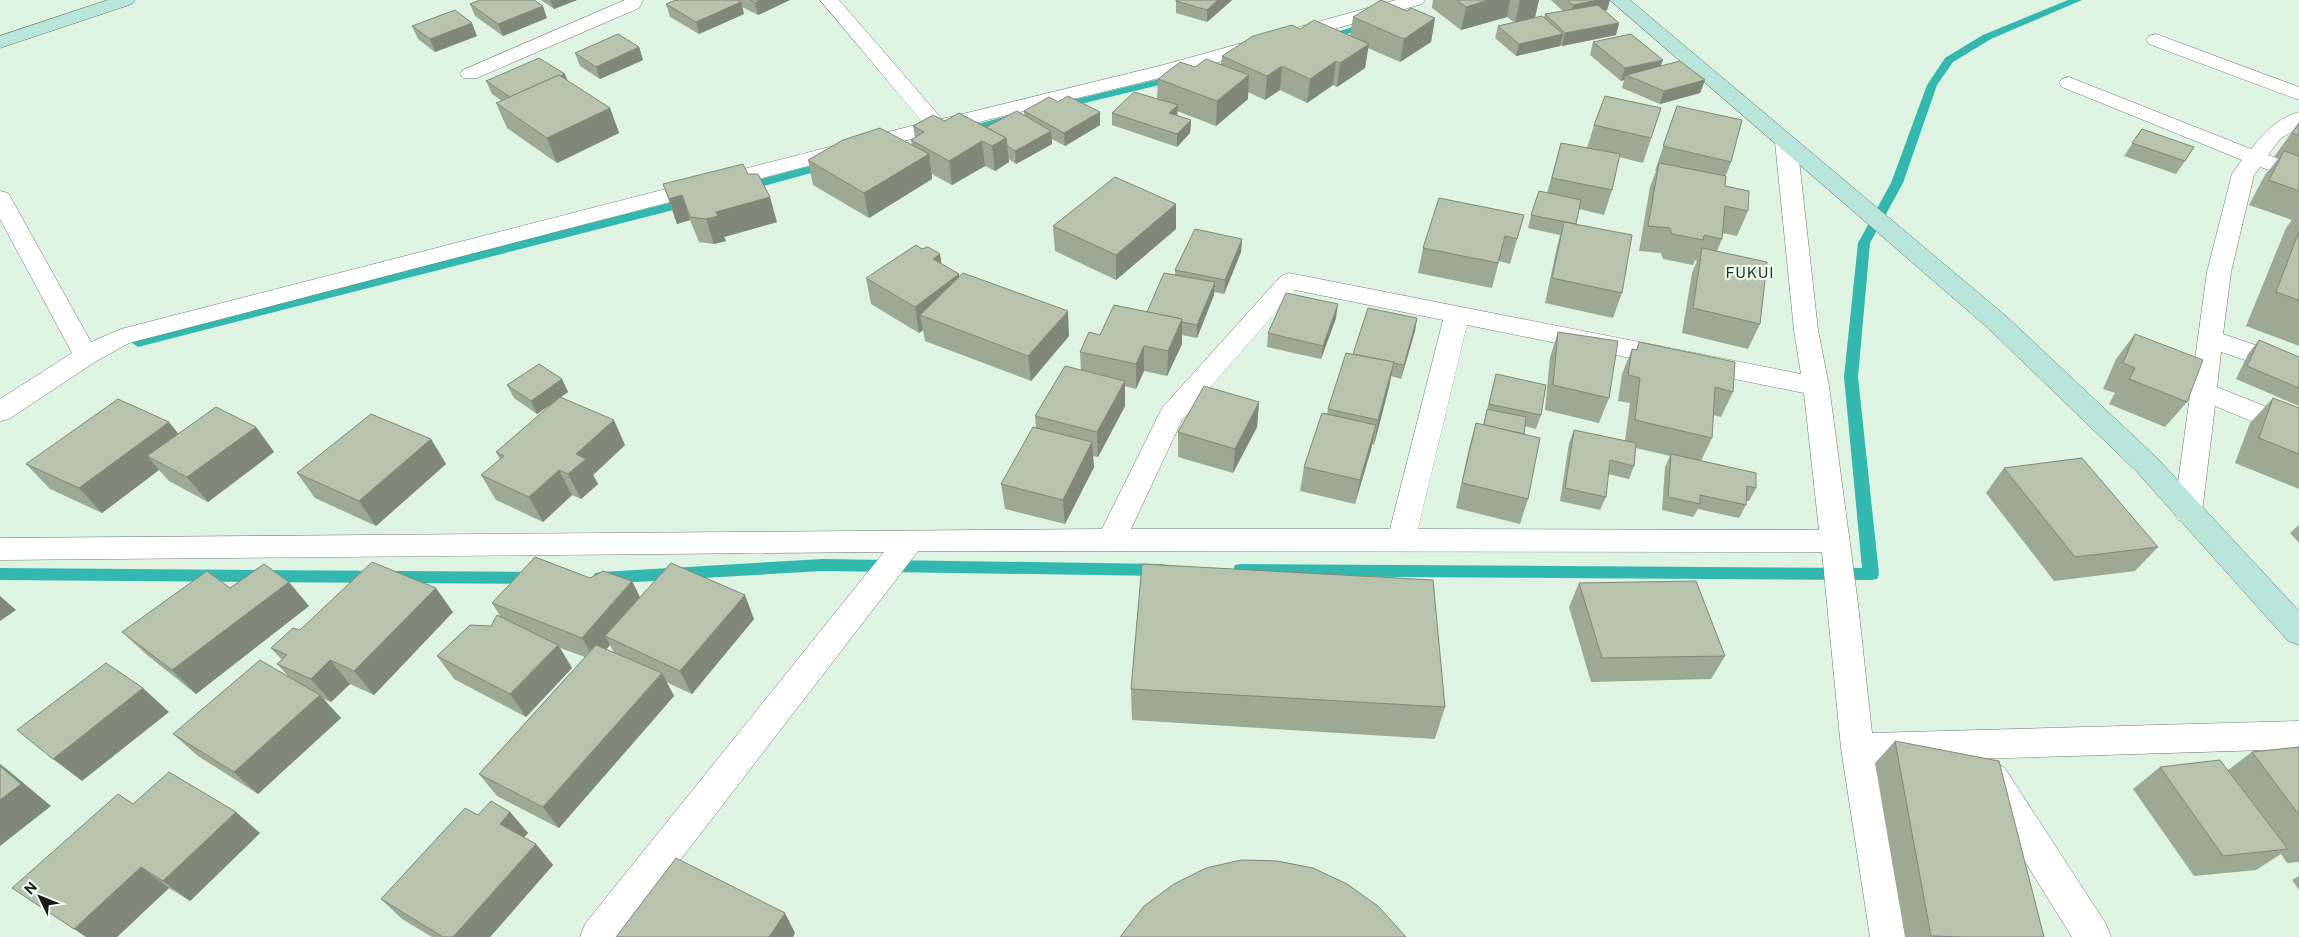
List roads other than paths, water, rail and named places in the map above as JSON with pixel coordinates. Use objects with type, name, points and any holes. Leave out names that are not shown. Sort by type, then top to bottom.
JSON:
[{"type":"street","points":[[0,42],[126,0]]},
{"type":"street","points":[[470,74],[632,4],[634,0]]},
{"type":"street","points":[[828,0],[936,126]]},
{"type":"street","points":[[0,412],[86,356],[121,337],[936,126],[1173,69],[1416,0]]},
{"type":"street","points":[[1619,0],[1998,324],[2146,466],[2299,632]]},
{"type":"street","points":[[2156,40],[2299,94]]},
{"type":"street","points":[[2069,83],[2256,158],[2299,173]]},
{"type":"street","points":[[2188,512],[2212,339],[2219,272],[2243,174],[2273,135],[2299,118]]},
{"type":"street","points":[[1786,142],[1806,330],[1816,386],[1843,604],[1857,748],[1888,937]]},
{"type":"street","points":[[0,198],[86,356]]},
{"type":"street","points":[[1111,541],[1171,415],[1289,281],[1816,386]]},
{"type":"street","points":[[1401,541],[1457,315]]},
{"type":"street","points":[[2212,339],[2299,369]]},
{"type":"street","points":[[2204,392],[2299,430]]},
{"type":"street","points":[[0,549],[1111,541],[1835,543]]},
{"type":"street","points":[[598,937],[909,542]]},
{"type":"street","points":[[1857,748],[1969,742],[2299,735]]},
{"type":"street","points":[[1969,742],[2093,937]]},
{"type":"waterway","points":[[1241,570],[1871,574],[1851,377],[1864,243],[1897,183],[1932,85],[1949,60],[1987,37],[2077,0]]},
{"type":"waterway","points":[[1323,38],[1371,24]]},
{"type":"waterway","points":[[1060,106],[1176,78]]},
{"type":"waterway","points":[[963,131],[1015,117]]},
{"type":"waterway","points":[[742,188],[829,165]]},
{"type":"waterway","points":[[138,342],[689,202]]},
{"type":"waterway","points":[[601,578],[822,565],[1161,570]]},
{"type":"waterway","points":[[0,574],[533,578]]},
{"type":"district","name":"FUKUI","points":[[1750,272]]}]
